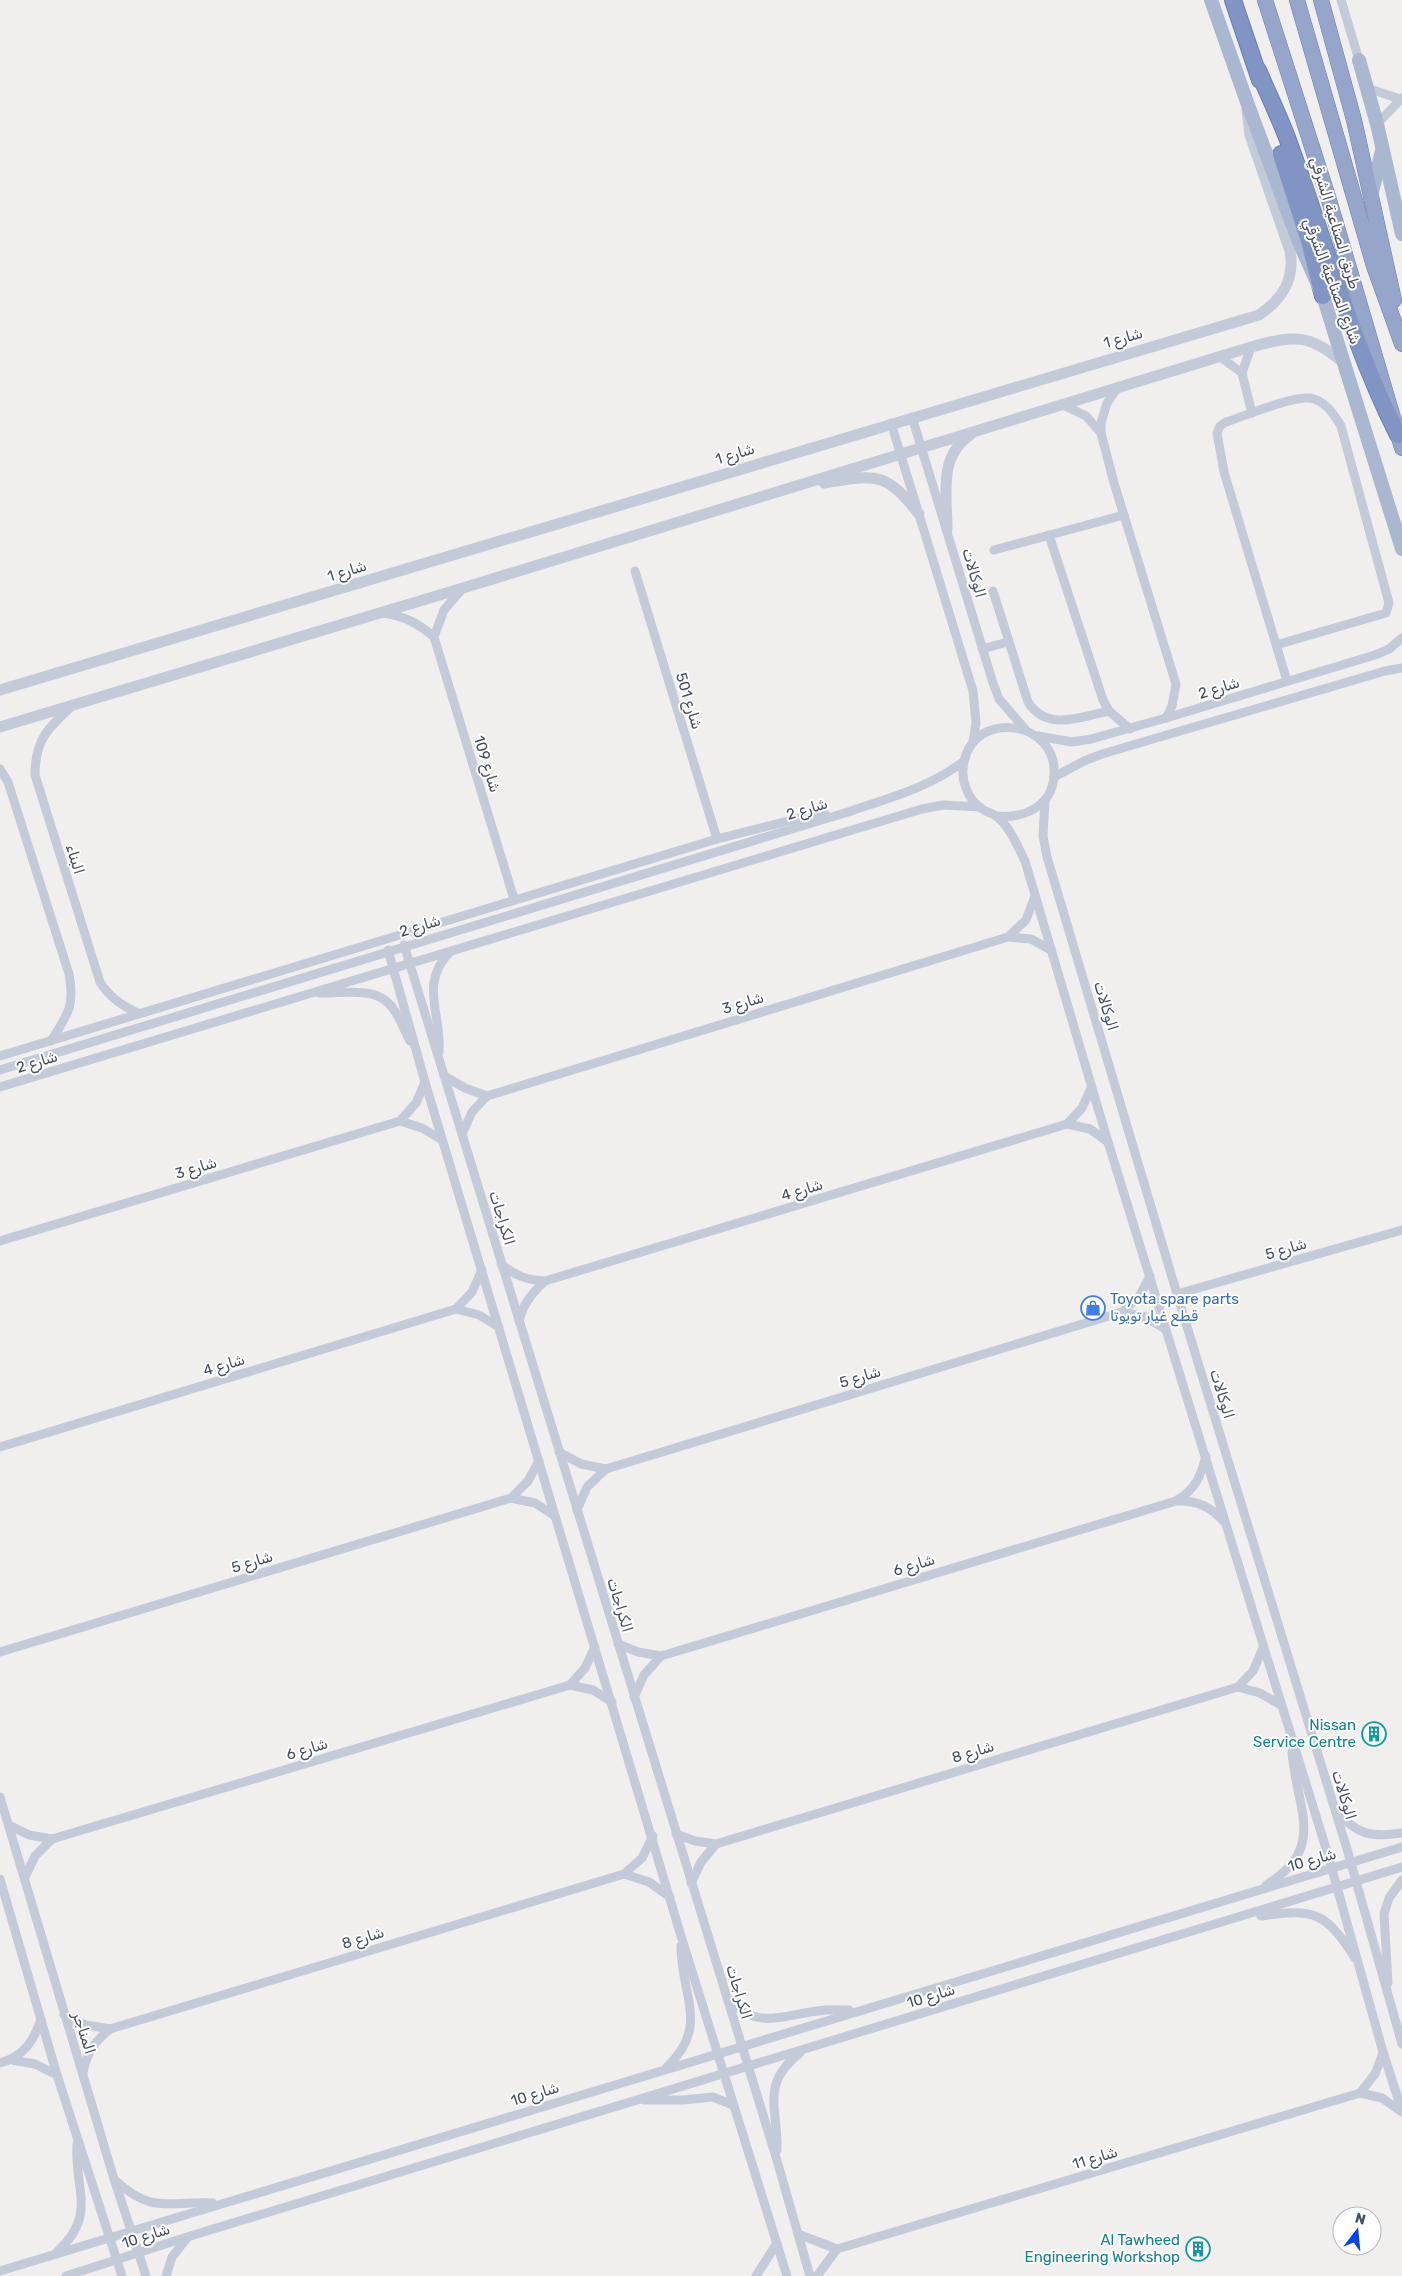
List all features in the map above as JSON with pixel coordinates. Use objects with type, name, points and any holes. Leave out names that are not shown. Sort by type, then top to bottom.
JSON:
[{"type":"highway","points":[[1233,0],[1258,70],[1288,142],[1360,351],[1376,392],[1400,442]]},
{"type":"highway","name":"طريق الصناعية الشرقي","points":[[1265,0],[1335,219],[1400,442]]},
{"type":"highway","name":"طريق الصناعية الشرقي","points":[[1297,0],[1374,266],[1402,344]]},
{"type":"highway","points":[[1321,0],[1354,120],[1402,335]]},
{"type":"highway","points":[[1258,70],[1278,144],[1309,240],[1323,296]]},
{"type":"main road","name":"شارع الصناعية الشرقي","points":[[1212,0],[1248,105],[1299,242],[1323,296],[1402,549]]},
{"type":"main road","points":[[1359,60],[1383,147],[1402,234]]},
{"type":"main road","points":[[1371,196],[1383,147]]},
{"type":"street","points":[[1342,0],[1359,60]]},
{"type":"street","points":[[1367,88],[1401,98],[1377,124]]},
{"type":"street","name":"شارع 1","points":[[0,690],[912,416],[1260,315],[1277,301],[1288,283],[1292,262],[1290,251],[1250,135],[1247,120],[1248,105]]},
{"type":"street","points":[[0,727],[463,588],[1251,347],[1282,339],[1306,339],[1320,345],[1346,365]]},
{"type":"street","points":[[1251,347],[1242,373],[1252,414]]},
{"type":"street","points":[[1219,356],[1242,373]]},
{"type":"street","points":[[1119,386],[1105,407],[1101,423],[1101,433],[1176,684],[1172,706],[1166,718]]},
{"type":"street","points":[[1276,645],[1386,613],[1389,604],[1341,426],[1333,413],[1315,399],[1301,397],[1223,423],[1218,429],[1224,472],[1276,645],[1287,681]]},
{"type":"street","points":[[1061,404],[1081,412],[1101,433]]},
{"type":"street","name":"الوكالات","points":[[912,416],[982,649],[999,698],[1025,729]]},
{"type":"street","points":[[891,423],[973,691],[976,723],[973,742],[964,761],[963,774],[965,786],[971,798],[980,807],[996,816],[1010,818],[1023,815],[1035,809],[1045,800],[1051,790],[1054,777],[1051,755],[1038,736],[1025,729],[1011,726],[997,727],[984,733],[973,742]]},
{"type":"street","points":[[947,530],[947,479],[950,456],[961,441],[978,429]]},
{"type":"street","points":[[785,489],[862,478],[880,478],[896,488],[919,514]]},
{"type":"street","points":[[994,550],[1124,514]]},
{"type":"street","points":[[1049,535],[1103,700],[1109,711],[1130,729]]},
{"type":"street","name":"شارع 501","points":[[635,571],[717,839]]},
{"type":"street","points":[[379,613],[410,619],[434,637],[444,610],[463,588]]},
{"type":"street","points":[[993,590],[1028,702],[1033,710],[1042,716],[1060,722],[1109,711]]},
{"type":"street","name":"شارع 109","points":[[434,637],[514,899]]},
{"type":"street","name":"شارع 2","points":[[1038,736],[1072,742],[1130,729],[1375,655],[1389,649],[1402,638]]},
{"type":"street","points":[[982,649],[1008,642]]},
{"type":"street","name":"شارع 2","points":[[1054,777],[1102,754],[1384,671],[1402,668]]},
{"type":"street","name":"البناء","points":[[74,705],[44,734],[35,758],[35,775],[100,982],[106,993],[123,1006],[138,1013]]},
{"type":"street","name":"شارع 2","points":[[0,1070],[404,945],[848,812],[936,781],[964,761]]},
{"type":"street","points":[[0,769],[8,782],[69,974],[73,993],[66,1019],[51,1041]]},
{"type":"street","name":"الوكالات","points":[[1045,800],[1043,836],[1047,857],[1177,1294],[1350,1863],[1401,2039]]},
{"type":"street","name":"شارع 2","points":[[0,1087],[922,809],[943,805],[980,807]]},
{"type":"street","name":"شارع 2","points":[[0,1056],[717,839],[808,816],[848,812]]},
{"type":"street","points":[[996,816],[1014,839],[1025,860],[1108,1142],[1206,1456],[1290,1737],[1332,1868],[1383,2052],[1402,2111]]},
{"type":"street","name":"شارع 3","points":[[1008,937],[1026,920],[1035,896]]},
{"type":"street","name":"شارع 3","points":[[487,1096],[1008,937],[1031,939],[1051,950]]},
{"type":"street","name":"الكراجات","points":[[404,945],[725,1996],[776,2157],[810,2276]]},
{"type":"street","points":[[388,950],[442,1140],[681,1936],[787,2276]]},
{"type":"street","name":"الكراجات","points":[[439,1060],[440,1042],[433,988],[440,963],[452,950]]},
{"type":"street","name":"شارع 2","points":[[311,993],[341,994],[366,992],[385,999],[397,1014],[416,1051]]},
{"type":"street","points":[[444,1076],[465,1088],[487,1096],[472,1112],[462,1134]]},
{"type":"street","points":[[425,1082],[416,1103],[400,1121],[422,1128],[442,1140]]},
{"type":"street","points":[[1067,1124],[1082,1108],[1092,1088]]},
{"type":"street","name":"شارع 3","points":[[0,1241],[400,1121]]},
{"type":"street","points":[[1067,1124],[1090,1129],[1108,1142]]},
{"type":"street","name":"شارع 4","points":[[501,1264],[521,1277],[545,1282],[1067,1124]]},
{"type":"street","name":"شارع 5","points":[[1177,1294],[1402,1230]]},
{"type":"street","points":[[482,1270],[472,1292],[456,1309],[479,1315],[499,1326]]},
{"type":"street","name":"شارع 5","points":[[577,1510],[587,1487],[606,1469],[1122,1312],[1139,1296],[1150,1276]]},
{"type":"street","name":"شارع 4","points":[[519,1322],[521,1311],[528,1300],[545,1282]]},
{"type":"street","name":"شارع 4","points":[[0,1446],[456,1309]]},
{"type":"street","name":"شارع 5","points":[[1122,1312],[1146,1317],[1166,1329]]},
{"type":"street","name":"شارع 5","points":[[559,1452],[581,1464],[606,1469]]},
{"type":"street","name":"شارع 6","points":[[1176,1501],[1192,1489],[1199,1479],[1206,1456]]},
{"type":"street","name":"شارع 5","points":[[0,1652],[511,1498],[528,1482],[539,1461]]},
{"type":"street","name":"شارع 5","points":[[511,1498],[535,1503],[556,1516]]},
{"type":"street","name":"شارع 6","points":[[618,1644],[638,1652],[661,1656],[1176,1501],[1187,1501],[1204,1505],[1218,1515],[1225,1523]]},
{"type":"street","points":[[570,1685],[585,1668],[595,1647]]},
{"type":"street","points":[[1263,1648],[1253,1671],[1238,1687],[1260,1693],[1281,1705]]},
{"type":"street","points":[[634,1697],[644,1675],[661,1656]]},
{"type":"street","name":"شارع 6","points":[[9,1825],[29,1835],[52,1839],[570,1685],[593,1690],[612,1702]]},
{"type":"street","name":"شارع 8","points":[[676,1834],[696,1841],[716,1844],[1238,1687]]},
{"type":"street","points":[[1254,1891],[1284,1873],[1302,1847],[1304,1823],[1293,1771],[1290,1737]]},
{"type":"street","name":"المناجر","points":[[0,1797],[64,2015],[146,2276]]},
{"type":"street","points":[[1334,1810],[1349,1824],[1363,1833],[1379,1836],[1402,1833]]},
{"type":"street","name":"شارع 8","points":[[83,2074],[85,2060],[91,2048],[110,2029],[624,1874],[642,1858],[652,1836]]},
{"type":"street","name":"شارع 6","points":[[25,1877],[35,1856],[52,1839]]},
{"type":"street","points":[[691,1884],[700,1862],[716,1844]]},
{"type":"street","name":"شارع 10","points":[[0,2270],[1402,1847]]},
{"type":"street","name":"شارع 10","points":[[66,2276],[187,2237],[806,2048],[1234,1920],[1402,1867]]},
{"type":"street","points":[[624,1874],[649,1882],[670,1898]]},
{"type":"street","points":[[0,1879],[1,1888],[42,2019],[57,2075],[122,2276]]},
{"type":"street","name":"الوكالات","points":[[1388,1993],[1388,1951],[1384,1914],[1388,1898],[1402,1880]]},
{"type":"street","name":"شارع 10","points":[[1234,1920],[1292,1911],[1312,1915],[1331,1926],[1341,1936],[1361,1968]]},
{"type":"street","points":[[665,2069],[686,2045],[691,2026],[681,1963],[681,1936]]},
{"type":"street","name":"شارع 10","points":[[725,1996],[736,2008],[770,2020],[817,2011],[857,2011]]},
{"type":"street","name":"شارع 8","points":[[64,2015],[86,2025],[110,2029]]},
{"type":"street","points":[[0,2064],[12,2060],[30,2044],[37,2034],[42,2019]]},
{"type":"street","name":"الكراجات","points":[[776,2157],[774,2088],[783,2068],[806,2048]]},
{"type":"street","points":[[1383,2052],[1375,2074],[1360,2093],[1382,2098],[1402,2111]]},
{"type":"street","points":[[12,2060],[35,2064],[57,2075]]},
{"type":"street","name":"شارع 11","points":[[837,2248],[1360,2093]]},
{"type":"street","name":"شارع 10","points":[[636,2100],[683,2100],[713,2097],[733,2105]]},
{"type":"street","points":[[55,2254],[70,2240],[81,2218],[82,2206],[76,2164],[77,2139]]},
{"type":"street","name":"شارع 10","points":[[114,2179],[130,2193],[150,2203],[161,2205],[197,2202],[220,2204]]},
{"type":"street","points":[[798,2234],[837,2248],[817,2276]]},
{"type":"street","points":[[166,2276],[172,2258],[187,2237]]},
{"type":"street","points":[[756,2276],[777,2243]]},
{"type":"place","name":"Toyota spare parts قطع غيار تويوتا","points":[[1093,1308]]},
{"type":"place","name":"Nissan Service Centre","points":[[1374,1734]]},
{"type":"place","name":"Al Tawheed Engineering Workshop","points":[[1198,2249]]}]
